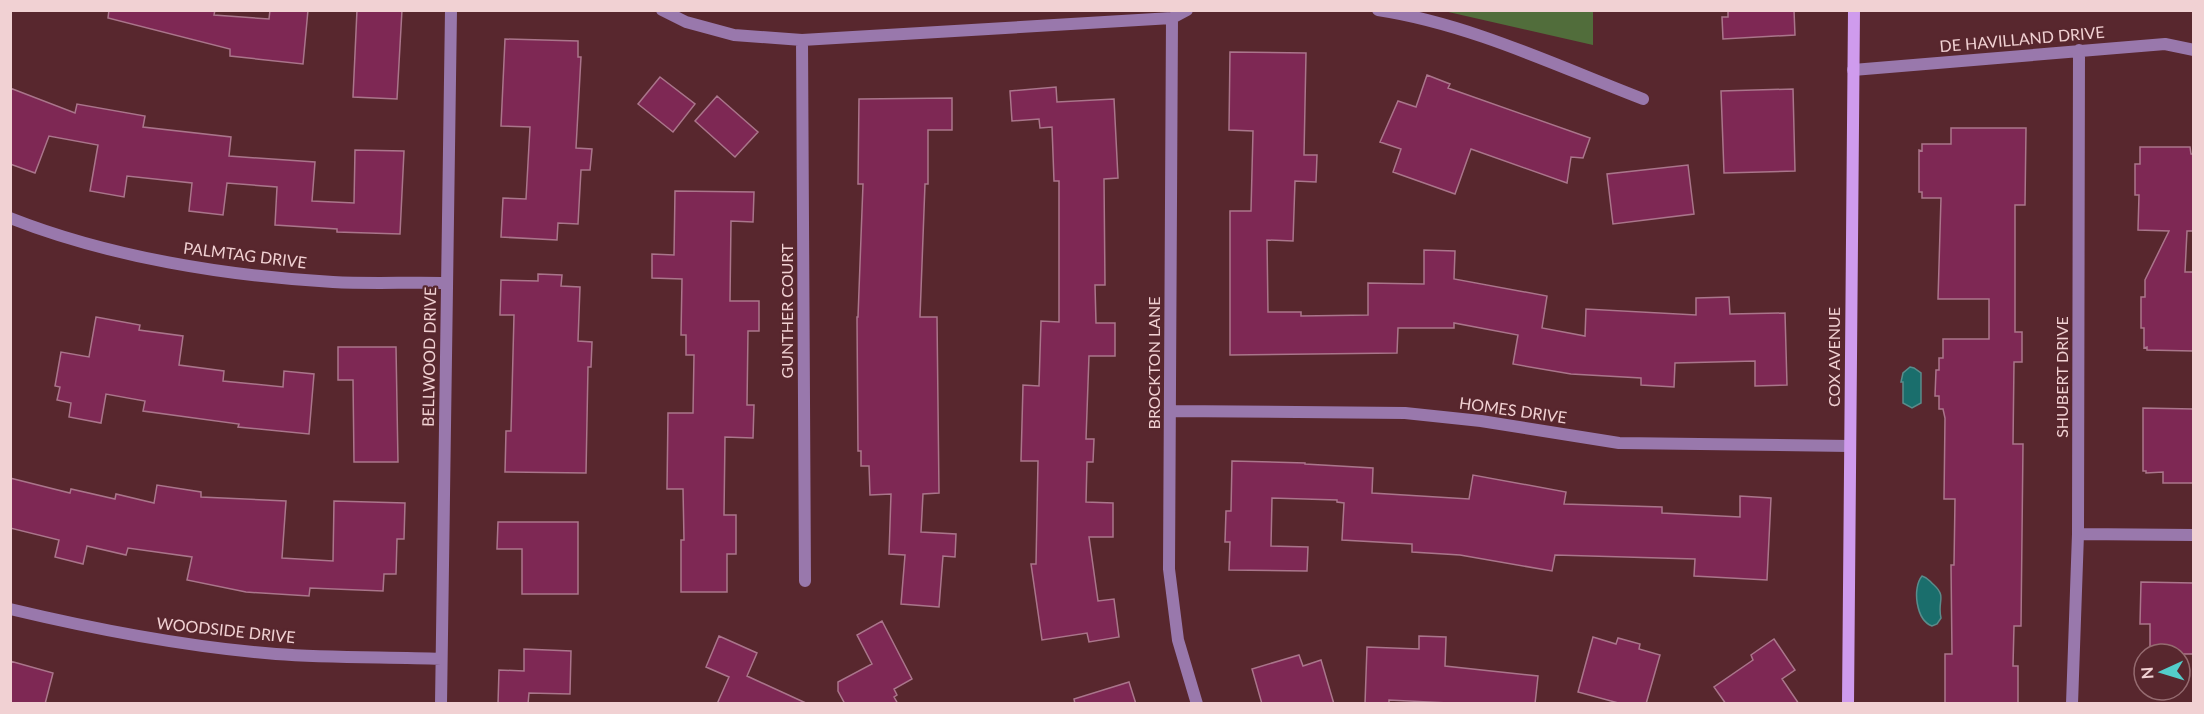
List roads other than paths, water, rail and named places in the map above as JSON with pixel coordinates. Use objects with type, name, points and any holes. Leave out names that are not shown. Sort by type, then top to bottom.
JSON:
[{"type":"main road","name":"COX AVENUE","points":[[1848,704],[1854,10]]},
{"type":"street","name":"BELLWOOD DRIVE","points":[[441,704],[451,10]]},
{"type":"street","points":[[662,10],[686,22],[734,35],[802,40],[1172,18],[1187,10]]},
{"type":"street","points":[[1378,10],[1414,16],[1482,37],[1643,99]]},
{"type":"street","name":"BROCKTON LANE","points":[[1172,18],[1169,569],[1178,640],[1197,704]]},
{"type":"street","name":"GUNTHER COURT","points":[[802,40],[805,581]]},
{"type":"street","name":"DE HAVILLAND DRIVE","points":[[1853,70],[2165,44],[2193,50]]},
{"type":"street","name":"SHUBERT DRIVE","points":[[2072,704],[2078,534],[2079,50]]},
{"type":"street","name":"PALMTAG DRIVE","points":[[10,218],[51,234],[194,268],[333,282],[447,283]]},
{"type":"street","name":"HOMES DRIVE","points":[[1170,411],[1405,413],[1481,421],[1619,443],[1850,446]]},
{"type":"street","points":[[2078,534],[2193,535]]},
{"type":"street","name":"WOODSIDE DRIVE","points":[[10,609],[92,628],[195,645],[277,654],[441,659]]},
{"type":"water","points":[[1910,367],[1921,373],[1921,403],[1912,408],[1903,403],[1903,382],[1901,382],[1903,373]]},
{"type":"water","points":[[1922,576],[1938,589],[1941,596],[1941,618],[1937,624],[1932,626],[1922,617],[1917,603],[1917,588]]}]
